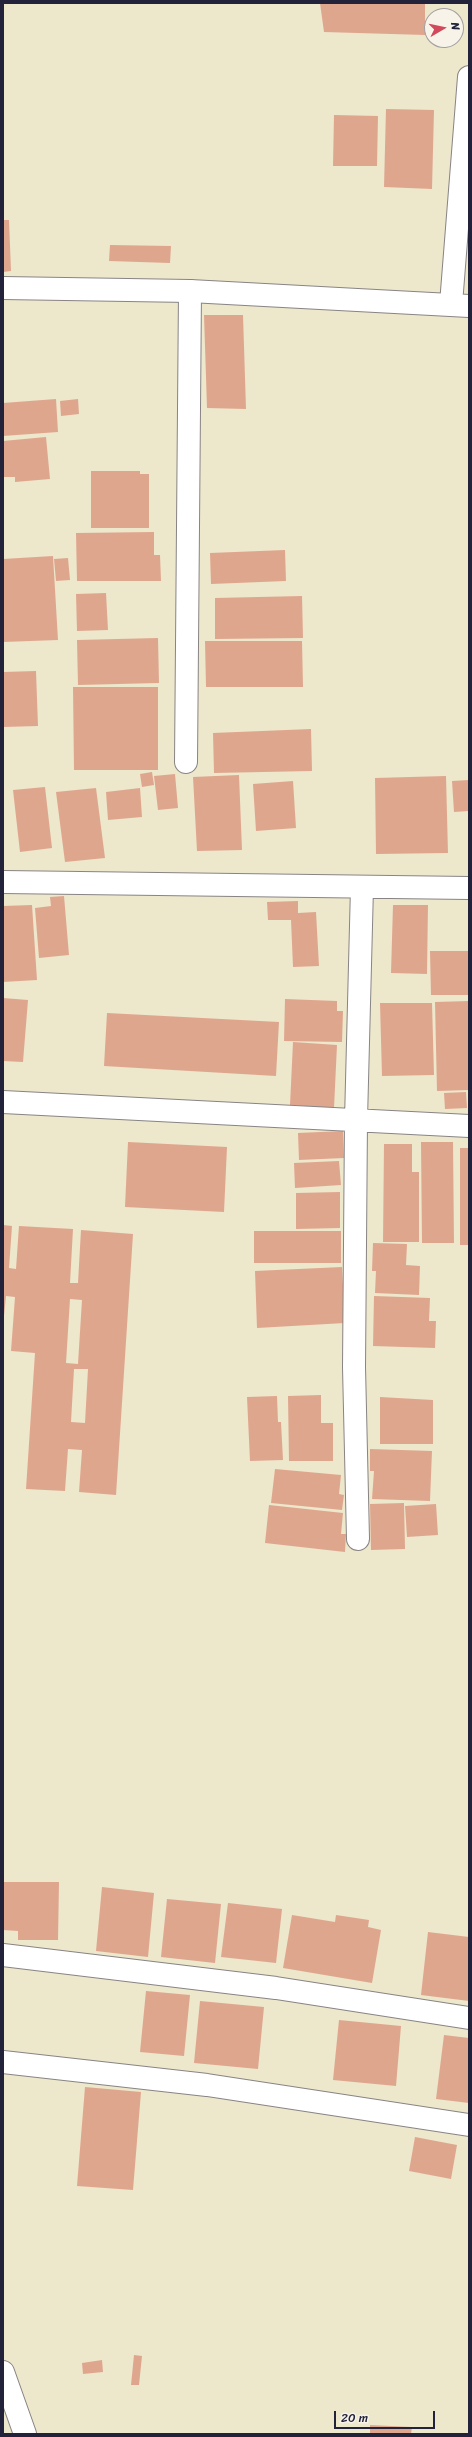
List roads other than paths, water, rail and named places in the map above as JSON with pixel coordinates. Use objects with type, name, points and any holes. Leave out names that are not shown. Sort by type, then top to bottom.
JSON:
[{"type":"street","points":[[3,288],[190,291],[460,305],[469,77]]},
{"type":"street","points":[[186,762],[190,291]]},
{"type":"street","points":[[3,882],[469,888]]},
{"type":"street","points":[[358,1539],[354,1367],[356,1120],[362,887]]},
{"type":"street","points":[[3,1102],[469,1126]]},
{"type":"street","points":[[3,1955],[276,1988],[469,2018]]},
{"type":"street","points":[[3,2062],[206,2086],[469,2125]]},
{"type":"street","points":[[3,2372],[25,2434]]}]
